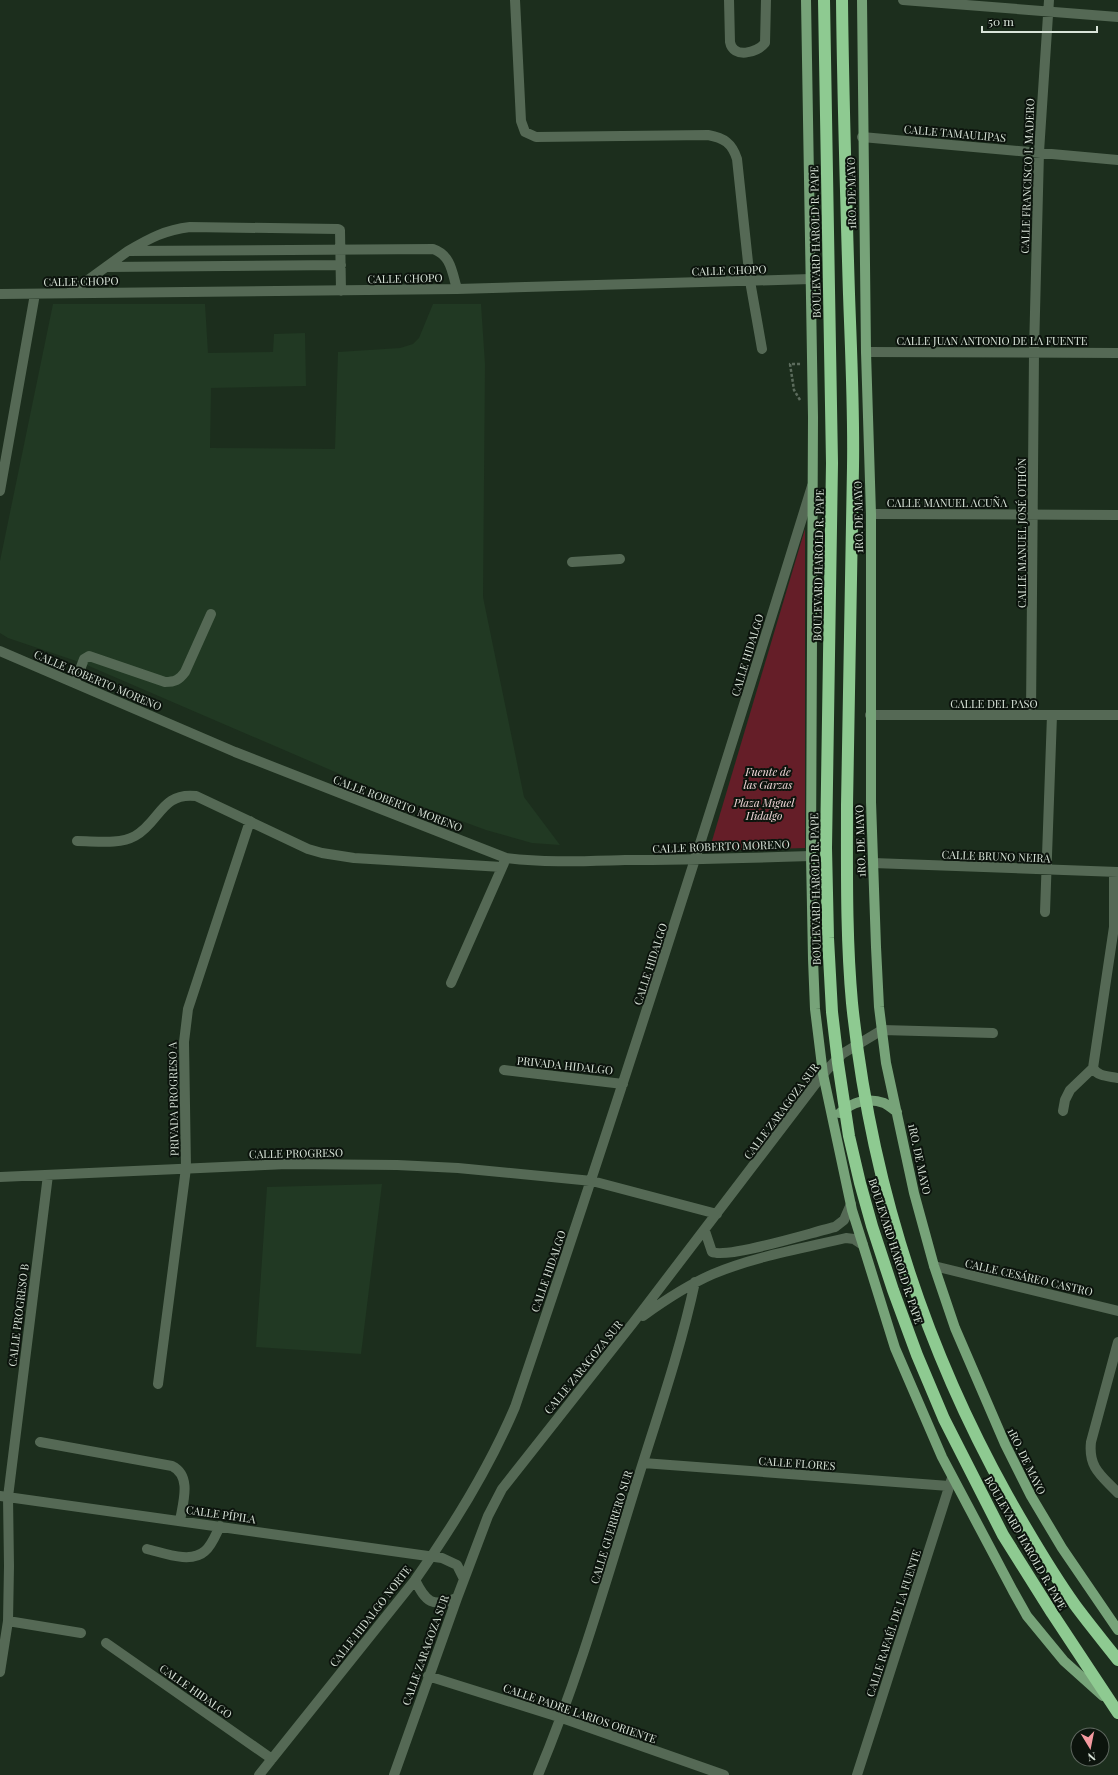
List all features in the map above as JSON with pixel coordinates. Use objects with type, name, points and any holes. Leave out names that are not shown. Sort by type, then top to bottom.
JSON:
[{"type":"highway","name":"BOULEVARD HAROLD R. PAPE","points":[[824,0],[832,391],[826,848],[829,976],[838,1063],[849,1136],[872,1226],[917,1354],[944,1419],[1003,1535],[1108,1700],[1118,1713]]},
{"type":"highway","name":"BOULEVARD HAROLD R. PAPE","points":[[842,0],[843,102],[853,439],[848,725],[848,941],[854,1017],[871,1136],[892,1218],[912,1282],[936,1349],[962,1410],[1025,1527],[1074,1603],[1118,1660]]},
{"type":"main road","name":"CALLE HIDALGO","points":[[806,0],[813,417],[812,486]]},
{"type":"main road","name":"1RO. DE MAYO","points":[[862,0],[862,137],[871,514],[870,715],[873,863],[876,947],[886,1063],[914,1193],[934,1266],[955,1328],[975,1378],[1031,1496],[1062,1548],[1118,1630]]},
{"type":"main road","points":[[812,486],[812,959],[815,1008],[823,1074],[851,1204],[895,1348],[951,1482],[1027,1616],[1064,1661],[1108,1700]]},
{"type":"main road","points":[[834,1124],[838,1114],[848,1106],[858,1101],[884,1103],[897,1112]]},
{"type":"street","points":[[515,0],[521,121],[525,132],[536,136],[708,135],[720,137],[729,142],[737,159],[750,281],[762,349]]},
{"type":"street","points":[[729,0],[731,47],[734,51],[740,53],[755,51],[761,48],[766,42],[766,0]]},
{"type":"street","points":[[903,0],[1118,18]]},
{"type":"street","name":"CALLE FRANCISCO I. MADERO","points":[[1034,352],[1038,152],[1049,0]]},
{"type":"street","name":"CALLE TAMAULIPAS","points":[[862,137],[1118,160]]},
{"type":"street","points":[[70,293],[128,251],[159,234],[173,229],[190,227],[338,228],[340,230],[341,290]]},
{"type":"street","points":[[128,251],[433,249],[440,251],[446,257],[450,264],[457,289]]},
{"type":"street","points":[[106,266],[341,265]]},
{"type":"street","name":"CALLE CHOPO","points":[[0,294],[457,289],[811,279]]},
{"type":"street","points":[[0,491],[35,294]]},
{"type":"street","name":"CALLE JUAN ANTONIO DE LA FUENTE","points":[[866,352],[1118,353]]},
{"type":"street","name":"CALLE MANUEL JOSÉ OTHÓN","points":[[1031,715],[1034,515],[1034,352]]},
{"type":"street","name":"CALLE HIDALGO","points":[[489,1464],[515,1407],[592,1181],[696,860],[812,486]]},
{"type":"street","name":"CALLE MANUEL ACUÑA","points":[[871,514],[1118,515]]},
{"type":"street","points":[[572,562],[620,559]]},
{"type":"street","points":[[75,683],[84,659],[89,656],[164,682],[179,680],[185,672],[210,614]]},
{"type":"street","name":"CALLE ROBERTO MORENO","points":[[0,651],[235,752],[506,858],[521,860],[578,861],[696,860],[811,856]]},
{"type":"street","name":"CALLE DEL PASO","points":[[870,715],[1118,715]]},
{"type":"street","points":[[1045,912],[1052,715]]},
{"type":"street","points":[[77,841],[114,841],[134,836],[142,831],[168,801],[187,795],[196,796],[308,849],[336,856],[502,868]]},
{"type":"street","name":"PRIVADA PROGRESO A","points":[[158,1384],[186,1168],[185,1025],[191,1002],[250,821]]},
{"type":"street","points":[[451,983],[506,858]]},
{"type":"street","name":"CALLE BRUNO NEIRA","points":[[873,863],[1116,872]]},
{"type":"street","points":[[1064,1111],[1065,1100],[1070,1090],[1093,1068],[1114,927],[1116,872]]},
{"type":"street","points":[[882,1030],[993,1033]]},
{"type":"street","name":"CALLE ZARAGOZA SUR","points":[[394,1775],[428,1676],[464,1579],[488,1516],[502,1489],[633,1323],[823,1074],[842,1054],[882,1030]]},
{"type":"street","points":[[1093,1068],[1099,1074],[1118,1078]]},
{"type":"street","name":"PRIVADA HIDALGO","points":[[504,1070],[623,1084]]},
{"type":"street","name":"CALLE PROGRESO","points":[[0,1177],[287,1164],[397,1165],[592,1181],[717,1214]]},
{"type":"street","name":"CALLE PROGRESO B","points":[[0,1672],[8,1621],[4,1566],[4,1496],[48,1175]]},
{"type":"street","points":[[704,1231],[712,1252],[723,1254],[834,1227],[844,1220],[851,1204]]},
{"type":"street","points":[[633,1323],[668,1298],[695,1282],[715,1273],[780,1253],[846,1238],[854,1239],[863,1245]]},
{"type":"street","name":"CALLE CESÁREO CASTRO","points":[[934,1266],[1118,1311]]},
{"type":"street","name":"CALLE GUERRERO SUR","points":[[538,1775],[562,1718],[591,1630],[687,1319],[695,1282]]},
{"type":"street","points":[[1118,1342],[1089,1452],[1091,1462],[1096,1470],[1118,1493]]},
{"type":"street","points":[[40,1442],[172,1466],[179,1469],[183,1475],[185,1483],[180,1521]]},
{"type":"street","name":"CALLE FLORES","points":[[643,1463],[951,1482]]},
{"type":"street","name":"CALLE HIDALGO NORTE","points":[[259,1775],[415,1580],[431,1558],[489,1464]]},
{"type":"street","name":"CALLE RAFAÉL DE LA FUENTE","points":[[857,1775],[951,1482]]},
{"type":"street","name":"CALLE PÍPILA","points":[[4,1496],[220,1526],[431,1558]]},
{"type":"street","points":[[147,1549],[181,1557],[199,1556],[210,1546],[220,1526]]},
{"type":"street","points":[[431,1558],[442,1558],[453,1562],[460,1569],[464,1579]]},
{"type":"street","points":[[415,1580],[423,1594],[432,1602],[446,1602],[457,1598]]},
{"type":"street","points":[[8,1621],[81,1633]]},
{"type":"street","name":"CALLE HIDALGO","points":[[106,1643],[272,1759]]},
{"type":"street","name":"CALLE PADRE LARIOS ORIENTE","points":[[428,1676],[562,1718],[724,1775]]},
{"type":"path","points":[[790,364],[794,390],[813,417]]},
{"type":"shaded area","points":[[53,304],[205,304],[208,353],[273,352],[274,334],[305,333],[306,386],[211,388],[210,448],[335,449],[338,352],[400,348],[413,344],[419,338],[433,304],[481,304],[485,364],[483,597],[524,797],[560,845],[532,843],[486,830],[377,790],[82,663],[8,638],[0,633],[0,561]]},
{"type":"shaded area","points":[[382,1184],[361,1354],[256,1347],[267,1187]]},
{"type":"green space","name":"Fuente de las Garzas","points":[[805,529],[805,848],[709,851]]},
{"type":"park label","name":"Plaza Miguel Hidalgo","points":[[764,808]]}]
